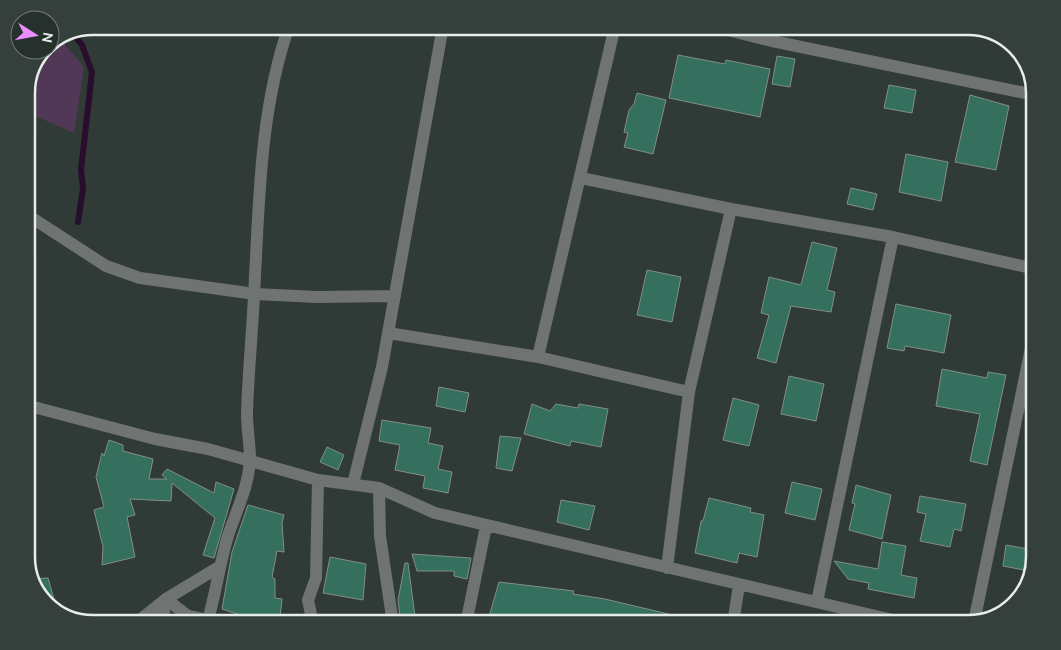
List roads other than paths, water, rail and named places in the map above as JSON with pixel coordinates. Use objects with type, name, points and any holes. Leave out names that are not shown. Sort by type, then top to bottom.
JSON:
[{"type":"street","points":[[210,615],[214,605],[219,567],[236,509],[246,484],[250,460],[248,375],[255,294],[261,180],[268,118],[287,35]]},
{"type":"street","points":[[353,484],[382,367],[441,35]]},
{"type":"street","points":[[538,357],[613,35]]},
{"type":"street","points":[[748,35],[1026,93]]},
{"type":"street","points":[[772,41],[773,35]]},
{"type":"street","points":[[581,178],[731,209],[892,237],[1026,266]]},
{"type":"street","points":[[667,568],[689,392],[731,209]]},
{"type":"street","points":[[35,220],[106,266],[140,278],[255,294],[317,297],[395,296]]},
{"type":"street","points":[[817,602],[892,237]]},
{"type":"street","points":[[388,332],[538,357],[689,392]]},
{"type":"street","points":[[975,615],[1026,372]]},
{"type":"street","points":[[35,407],[155,440],[208,449],[318,480],[379,488],[435,514],[872,615]]},
{"type":"street","points":[[311,615],[308,600],[316,578],[318,480]]},
{"type":"street","points":[[379,488],[380,536],[392,615]]},
{"type":"street","points":[[468,615],[486,526]]},
{"type":"street","points":[[146,615],[166,599],[219,567]]},
{"type":"street","points":[[734,615],[739,585]]},
{"type":"street","points":[[166,599],[187,615]]},
{"type":"street","points":[[163,615],[166,599]]},
{"type":"waterway","points":[[76,38],[82,45],[92,72],[81,170],[83,188],[78,222]]}]
